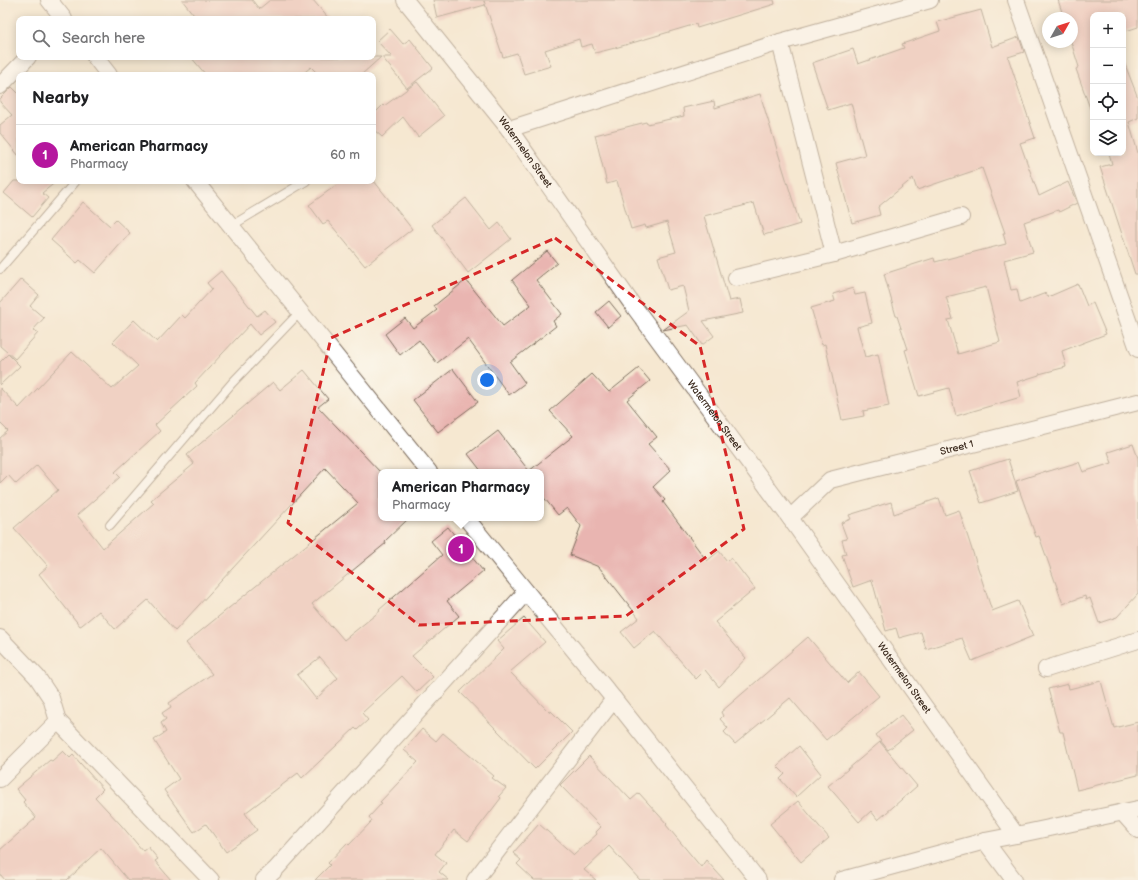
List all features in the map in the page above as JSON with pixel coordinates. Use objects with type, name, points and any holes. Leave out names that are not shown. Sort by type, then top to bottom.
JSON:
[{"type":"street","name":"Watermelon Street","points":[[405,0],[509,129],[632,304],[790,518],[1016,835]]},
{"type":"street","points":[[509,129],[780,42],[930,0]]},
{"type":"street","points":[[1016,0],[1138,349]]},
{"type":"street","points":[[55,2],[62,16]]},
{"type":"street","points":[[780,42],[834,254]]},
{"type":"street","points":[[0,86],[25,60]]},
{"type":"street","points":[[97,60],[107,72]]},
{"type":"street","points":[[197,184],[427,469]]},
{"type":"street","points":[[736,278],[834,254],[961,217]]},
{"type":"street","name":"Street 1","points":[[790,518],[830,480],[1138,402]]},
{"type":"street","points":[[468,521],[614,699],[758,880]]},
{"type":"street","points":[[264,880],[526,592]]},
{"type":"street","points":[[0,638],[37,677],[50,698],[58,721],[211,880]]},
{"type":"street","points":[[1046,669],[1138,640]]},
{"type":"street","points":[[475,880],[614,699]]},
{"type":"street","points":[[0,779],[58,721]]},
{"type":"street","points":[[842,880],[985,841],[1138,808]]},
{"type":"street","points":[[1122,812],[1138,830]]},
{"type":"street","points":[[985,841],[1014,880]]},
{"type":"lane","points":[[0,269],[73,184]]},
{"type":"lane","points":[[231,226],[301,184]]},
{"type":"lane","points":[[110,525],[232,383],[300,312]]},
{"type":"highlighted area","points":[[555,238],[700,346],[744,529],[626,616],[419,625],[288,523],[331,338]]},
{"type":"building","points":[[182,0],[252,0],[259,9],[270,0],[313,0],[326,16],[195,16]]},
{"type":"building","points":[[433,0],[774,0],[775,4],[697,28],[696,24],[595,53],[592,44],[581,47],[579,39],[545,50],[551,66],[524,74],[517,53],[503,57],[484,1],[485,5],[437,18]]},
{"type":"building","points":[[1058,0],[1138,0],[1138,27],[1126,31],[1126,12],[1090,12],[1090,108],[1076,69],[1079,67],[1073,48],[1078,48],[1078,12],[1062,12]]},
{"type":"building","points":[[981,10],[992,47],[1019,37],[1024,52],[1008,57],[1035,138],[1020,143],[1039,196],[1068,182],[1077,203],[1059,212],[1058,210],[1024,222],[1033,252],[1004,260],[1011,290],[1017,289],[1020,303],[1046,293],[1048,297],[1078,284],[1087,306],[1093,303],[1106,334],[1062,351],[1066,367],[1039,374],[1017,382],[1021,397],[956,416],[949,388],[919,396],[905,350],[908,349],[896,316],[884,274],[934,258],[935,262],[1006,244],[1003,233],[1005,233],[982,168],[917,190],[913,178],[878,207],[880,215],[852,223],[836,163],[865,155],[851,103],[828,110],[812,63],[853,49],[858,64],[904,48],[902,44],[940,31],[937,22]],"holes":[[[986,287],[1000,342],[958,354],[948,320],[953,319],[946,297]]]},
{"type":"building","points":[[390,29],[403,44],[410,39],[433,68],[407,88],[382,57],[392,57],[377,41]]},
{"type":"building","points":[[376,57],[381,57],[364,72],[316,72],[311,67],[305,72],[204,72],[194,60],[376,60]]},
{"type":"building","points":[[1126,67],[1138,98],[1138,118],[1129,122],[1138,153],[1138,274],[1135,274],[1100,167],[1112,164],[1110,156],[1126,156]]},
{"type":"building","points":[[417,82],[444,116],[418,137],[403,117],[382,137],[376,132],[376,112],[383,105],[384,106]]},
{"type":"building","points":[[12,87],[16,91],[16,152],[0,133],[0,125],[12,115],[0,102],[0,99]]},
{"type":"building","points":[[760,94],[800,224],[764,235],[754,203],[704,216],[729,301],[740,299],[743,313],[703,321],[714,336],[702,345],[688,325],[663,330],[689,311],[683,286],[668,290],[658,257],[676,252],[667,222],[646,228],[645,225],[631,229],[617,181],[607,184],[595,135],[646,122],[647,124],[684,116],[683,108],[714,101],[715,108]]},
{"type":"building","points":[[14,181],[16,181],[16,184],[53,184],[42,193],[48,198],[32,217],[4,193]]},
{"type":"building","points":[[338,184],[376,184],[412,229],[365,266],[328,221],[323,224],[309,205]]},
{"type":"building","points":[[466,198],[491,230],[499,223],[511,239],[468,273],[432,225]]},
{"type":"building","points":[[83,202],[110,226],[116,220],[130,233],[95,273],[80,260],[77,263],[51,240]]},
{"type":"building","points":[[547,251],[557,263],[536,280],[562,314],[553,321],[556,326],[510,362],[525,383],[509,395],[468,339],[437,363],[419,340],[400,355],[385,334],[405,318],[413,328],[437,310],[434,306],[466,280],[503,326],[531,305],[512,280]]},
{"type":"building","points":[[221,271],[257,316],[265,310],[275,322],[259,335],[250,324],[195,383],[197,386],[155,425],[160,431],[115,472],[120,477],[77,515],[103,548],[154,503],[151,500],[194,464],[187,455],[273,382],[280,390],[304,370],[328,399],[318,407],[378,470],[378,521],[406,521],[385,541],[386,543],[312,604],[331,627],[332,626],[344,640],[380,611],[379,610],[442,555],[431,541],[448,527],[483,571],[447,601],[459,616],[412,656],[433,677],[417,692],[402,676],[362,713],[368,720],[357,730],[355,728],[302,778],[298,773],[245,813],[257,830],[226,852],[206,824],[194,832],[164,790],[179,779],[154,740],[166,732],[161,723],[166,719],[162,713],[171,707],[169,703],[212,674],[186,643],[358,503],[325,468],[175,631],[148,600],[115,629],[99,611],[80,626],[39,574],[48,566],[14,528],[58,490],[37,465],[16,484],[8,475],[0,483],[0,438],[8,431],[0,423],[0,388],[19,408],[72,352],[112,389],[138,366],[113,342],[134,320],[157,342],[182,315],[185,318],[212,289],[207,283]],"holes":[[[320,657],[338,678],[316,699],[297,675]]]},
{"type":"building","points":[[21,279],[39,295],[30,306],[44,318],[33,330],[38,333],[15,359],[0,346],[0,303]]},
{"type":"building","points":[[853,288],[855,295],[865,293],[872,323],[857,327],[865,357],[878,354],[889,406],[863,411],[864,416],[842,420],[825,344],[822,345],[811,308],[835,301],[833,294]]},
{"type":"building","points":[[609,301],[621,316],[608,327],[596,312]]},
{"type":"building","points":[[8,354],[20,366],[0,385],[0,362]]},
{"type":"building","points":[[639,368],[650,381],[627,400],[657,437],[648,444],[671,470],[653,487],[665,500],[663,502],[707,561],[719,551],[727,561],[731,558],[755,589],[715,622],[746,658],[719,687],[705,670],[696,679],[655,631],[634,648],[621,632],[639,618],[599,567],[570,555],[581,526],[567,508],[558,515],[544,498],[544,469],[532,469],[573,436],[550,411],[592,374],[609,392]]},
{"type":"building","points":[[453,369],[478,402],[438,432],[413,400]]},
{"type":"building","points":[[498,431],[527,469],[480,469],[468,454]]},
{"type":"building","points":[[1133,444],[1138,458],[1138,594],[1117,617],[1099,623],[1090,598],[1086,600],[1085,596],[1063,604],[1039,536],[1036,537],[1016,481],[1079,462],[1083,472],[1112,463],[1108,452]]},
{"type":"building","points":[[1008,459],[1018,491],[981,503],[970,471]]},
{"type":"building","points":[[939,498],[945,515],[959,510],[992,611],[1018,601],[1033,636],[972,661],[962,638],[926,649],[921,632],[899,638],[896,628],[886,631],[872,580],[853,587],[842,555],[846,554],[842,540],[847,539],[841,523],[851,519],[849,515],[891,502],[894,514]]},
{"type":"building","points":[[524,618],[545,642],[510,672],[550,713],[551,711],[572,732],[535,769],[460,692],[504,649],[497,641]]},
{"type":"building","points":[[808,637],[847,683],[859,672],[879,696],[826,740],[790,698],[735,744],[724,732],[728,728],[720,719],[723,716],[721,712]]},
{"type":"building","points":[[1101,681],[1114,728],[1138,722],[1138,775],[1077,790],[1063,732],[1060,732],[1048,689],[1068,684],[1069,689]]},
{"type":"building","points":[[901,715],[913,730],[888,750],[876,735]]},
{"type":"building","points":[[422,729],[436,741],[443,733],[494,776],[492,778],[506,788],[499,796],[501,798],[468,841],[454,830],[435,854],[446,863],[439,872],[449,880],[315,880],[330,865],[328,863],[347,843],[349,845],[372,821],[369,817],[382,803],[380,802],[418,762],[404,750]]},
{"type":"building","points":[[880,742],[917,786],[878,820],[871,811],[859,822],[828,786]]},
{"type":"building","points":[[799,746],[821,774],[796,797],[780,779],[785,774],[777,766]]},
{"type":"building","points":[[63,751],[70,758],[73,755],[103,789],[95,797],[143,851],[148,847],[158,859],[155,861],[171,880],[128,880],[101,848],[67,880],[5,880],[0,874],[0,850],[36,818],[23,802],[25,800],[16,789]]},
{"type":"building","points":[[589,756],[631,800],[639,793],[667,824],[666,825],[701,867],[706,860],[724,880],[640,880],[609,846],[584,870],[596,880],[534,880],[517,864],[521,860],[513,853],[539,824],[574,855],[597,834],[596,832],[601,827],[560,785]]},
{"type":"building","points":[[798,801],[829,838],[801,862],[770,824]]},
{"type":"place","name":"American Pharmacy","points":[[461,549]]}]
